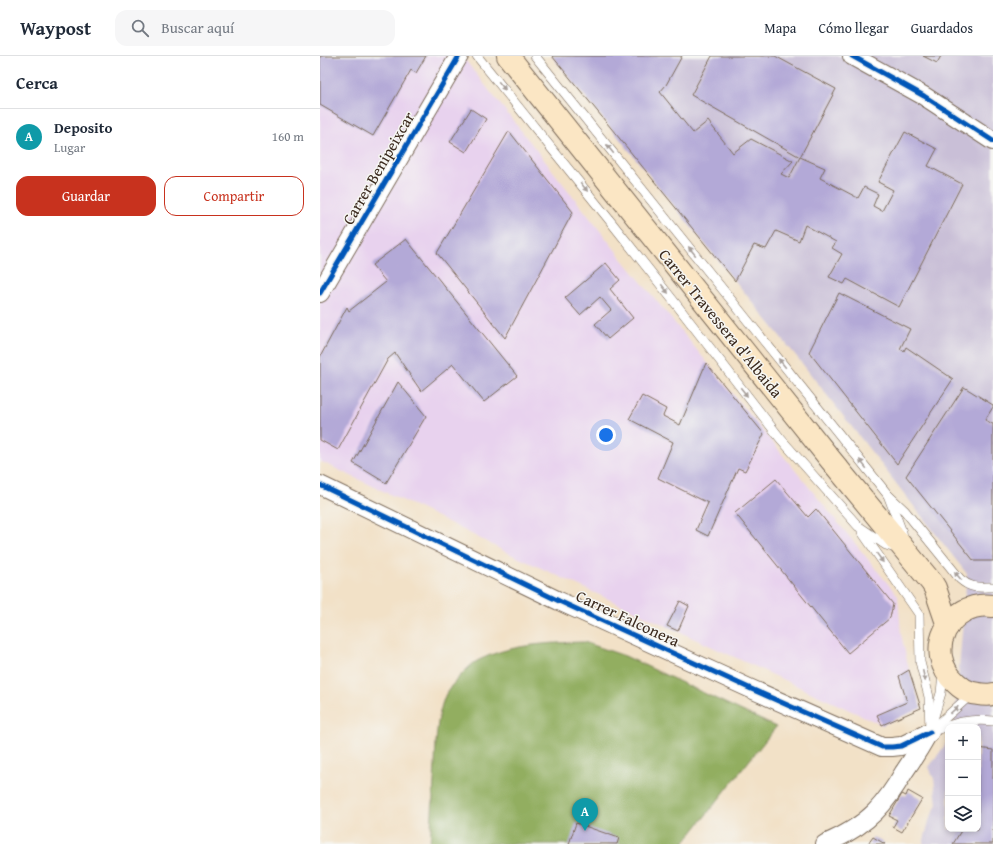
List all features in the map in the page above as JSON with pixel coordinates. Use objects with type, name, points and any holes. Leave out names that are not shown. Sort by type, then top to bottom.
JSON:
[{"type":"main road","name":"Carrer Travessera d'Albaida","points":[[508,56],[679,271],[935,588],[948,626]]},
{"type":"main road","name":"Carrer Travessera d'Albaida","points":[[935,588],[985,606]]},
{"type":"main road","points":[[985,606],[965,610],[955,617],[943,636],[941,658],[944,668],[950,678],[961,688],[969,692],[989,695]]},
{"type":"street","name":"Carrer Benipeixcar","points":[[320,293],[459,56]]},
{"type":"street","points":[[852,56],[924,96],[993,141]]},
{"type":"street","name":"Carrer Falconera","points":[[320,485],[559,601],[882,747],[901,746],[930,732]]},
{"type":"street","points":[[826,844],[850,831],[875,812],[894,790],[930,732]]},
{"type":"lane","points":[[477,56],[607,217],[780,438],[858,526],[919,614],[920,662],[928,697],[930,732]]},
{"type":"lane","points":[[536,56],[888,495],[905,511],[960,579],[968,586],[974,588],[993,587]]},
{"type":"lane","points":[[858,526],[886,546],[905,551],[902,532],[888,495]]},
{"type":"lane","points":[[930,732],[941,693],[944,668]]},
{"type":"lane","points":[[930,732],[966,699],[989,695]]},
{"type":"lane","points":[[930,732],[958,722],[977,720],[993,721]]},
{"type":"shaded area","points":[[320,56],[462,56],[620,256],[898,596],[901,634],[909,670],[921,708],[882,725],[506,552],[446,521],[320,461]]},
{"type":"shaded area","points":[[552,56],[993,56],[993,844],[923,844],[929,821],[937,804],[934,779],[929,767],[945,745],[945,832],[981,832],[981,724],[954,724],[967,574],[801,362]]},
{"type":"green space","points":[[584,642],[625,656],[776,727],[683,844],[430,844],[437,730],[442,704],[454,682],[473,663],[503,651],[529,646]]},
{"type":"building","points":[[320,56],[426,56],[416,73],[411,70],[373,136],[320,105]]},
{"type":"building","points":[[552,56],[682,56],[666,85],[660,92],[693,133],[708,121],[733,153],[751,139],[793,161],[781,174],[789,178],[800,157],[825,168],[820,178],[858,198],[864,187],[878,194],[873,206],[882,211],[893,190],[878,182],[905,132],[937,149],[928,166],[962,184],[899,307],[847,279],[844,284],[829,277],[842,254],[832,248],[836,242],[805,225],[799,241],[776,231],[766,249],[754,245],[735,281]]},
{"type":"building","points":[[712,56],[775,56],[836,89],[800,157],[691,95]]},
{"type":"building","points":[[923,56],[941,56],[937,63]]},
{"type":"building","points":[[471,109],[486,119],[466,152],[450,142]]},
{"type":"building","points":[[509,131],[573,212],[505,338],[437,253]]},
{"type":"building","points":[[406,239],[517,376],[484,402],[453,364],[421,391],[395,353],[388,359],[338,450],[320,440],[320,357],[347,307],[349,311],[386,282],[372,265]]},
{"type":"building","points":[[606,263],[620,280],[610,289],[633,318],[608,339],[595,324],[611,310],[600,297],[580,315],[565,298]]},
{"type":"building","points":[[839,293],[910,329],[900,349],[904,351],[906,347],[953,379],[897,464],[809,352]]},
{"type":"building","points":[[706,363],[764,434],[745,471],[738,468],[708,536],[696,530],[708,503],[658,478],[673,442],[629,419],[642,396],[666,409],[663,416],[680,425]]},
{"type":"building","points":[[398,382],[426,416],[386,483],[353,463]]},
{"type":"building","points":[[964,387],[993,405],[985,420],[993,424],[993,561],[974,561],[906,476]]},
{"type":"building","points":[[776,479],[808,517],[816,509],[893,604],[890,618],[848,653],[735,513]]},
{"type":"building","points":[[680,601],[689,606],[678,631],[667,626]]},
{"type":"building","points":[[909,670],[921,708],[882,725],[877,715],[907,702],[899,676]]},
{"type":"building","points":[[981,748],[993,750],[993,844],[953,844],[960,832],[981,832]]},
{"type":"building","points":[[908,791],[922,799],[902,832],[893,827],[897,820],[889,816],[902,794],[906,796]]},
{"type":"building","points":[[576,823],[619,838],[617,844],[569,844]]},
{"type":"building","points":[[873,837],[885,844],[868,844]]},
{"type":"cycle path","points":[[320,293],[459,56]]},
{"type":"cycle path","points":[[852,56],[924,96],[993,141]]},
{"type":"cycle path","points":[[320,485],[559,601],[882,747],[901,746],[930,732]]},
{"type":"place","name":"Deposito","points":[[585,831]]}]
